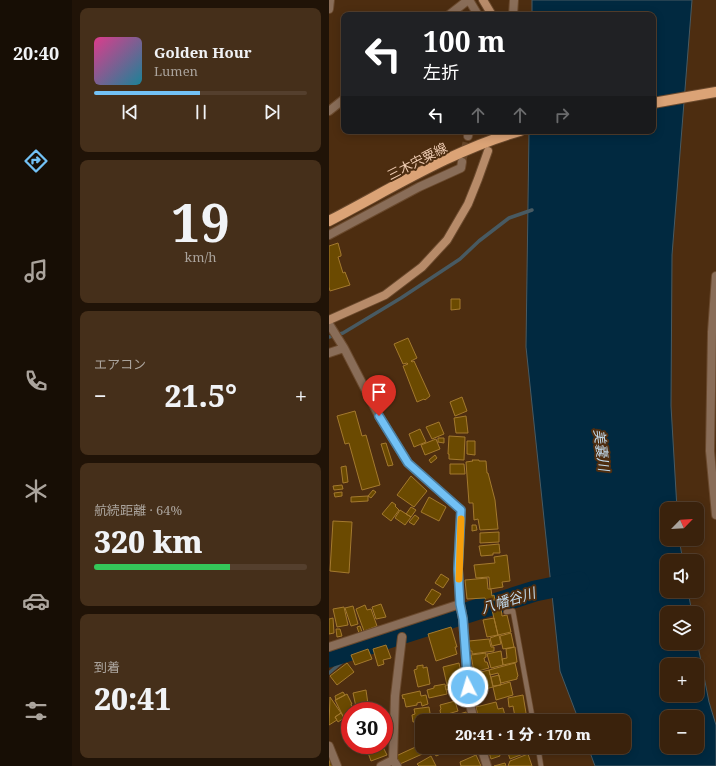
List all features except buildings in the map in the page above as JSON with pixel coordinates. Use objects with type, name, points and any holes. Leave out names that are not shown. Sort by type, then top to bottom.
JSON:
[{"type":"main road","points":[[656,102],[716,92]]},
{"type":"main road","name":"三木宍粟線","points":[[329,221],[449,159],[489,141],[509,134]]},
{"type":"street","points":[[329,9],[330,0]]},
{"type":"street","points":[[453,12],[469,0],[476,12]]},
{"type":"street","points":[[483,0],[490,12]]},
{"type":"street","points":[[513,12],[514,0]]},
{"type":"street","points":[[329,111],[341,101]]},
{"type":"street","points":[[329,320],[385,295],[427,262],[447,240],[468,204],[488,151]]},
{"type":"street","points":[[329,235],[419,187],[461,168],[462,162]]},
{"type":"street","points":[[716,276],[712,332],[710,451],[716,515]]},
{"type":"street","points":[[331,326],[379,416],[408,463],[461,510],[458,569],[460,604],[463,619],[469,700],[473,714]]},
{"type":"street","points":[[329,353],[343,346]]},
{"type":"street","points":[[329,647],[460,604]]},
{"type":"street","points":[[381,766],[395,763],[395,696],[402,637]]},
{"type":"street","points":[[329,746],[337,766]]},
{"type":"street","points":[[483,754],[487,766]]},
{"type":"lane","points":[[506,612],[513,611],[532,714]]},
{"type":"lane","points":[[539,754],[541,766]]},
{"type":"water","name":"美嚢川","points":[[532,0],[692,0],[672,255],[671,406],[677,502],[660,502],[660,546],[680,546],[682,554],[660,554],[660,598],[689,598],[691,606],[660,606],[660,650],[699,650],[700,658],[660,658],[660,702],[704,702],[704,677],[709,702],[716,725],[716,766],[595,766],[591,754],[631,754],[631,714],[576,714],[560,671],[526,347],[529,134],[656,134],[656,12],[532,12]]},
{"type":"waterway","points":[[329,337],[343,333],[401,298],[460,259],[479,241],[509,218],[532,210]]},
{"type":"waterway","name":"八幡谷川","points":[[329,657],[535,591],[579,582]]},
{"type":"waterway","points":[[329,673],[349,656],[349,651]]},
{"type":"tunnel","points":[[462,162],[468,136]]},
{"type":"slow traffic","points":[[459,579],[458,569],[461,519]]},
{"type":"route","points":[[379,416],[408,463],[461,510],[458,569],[468,687]]}]
